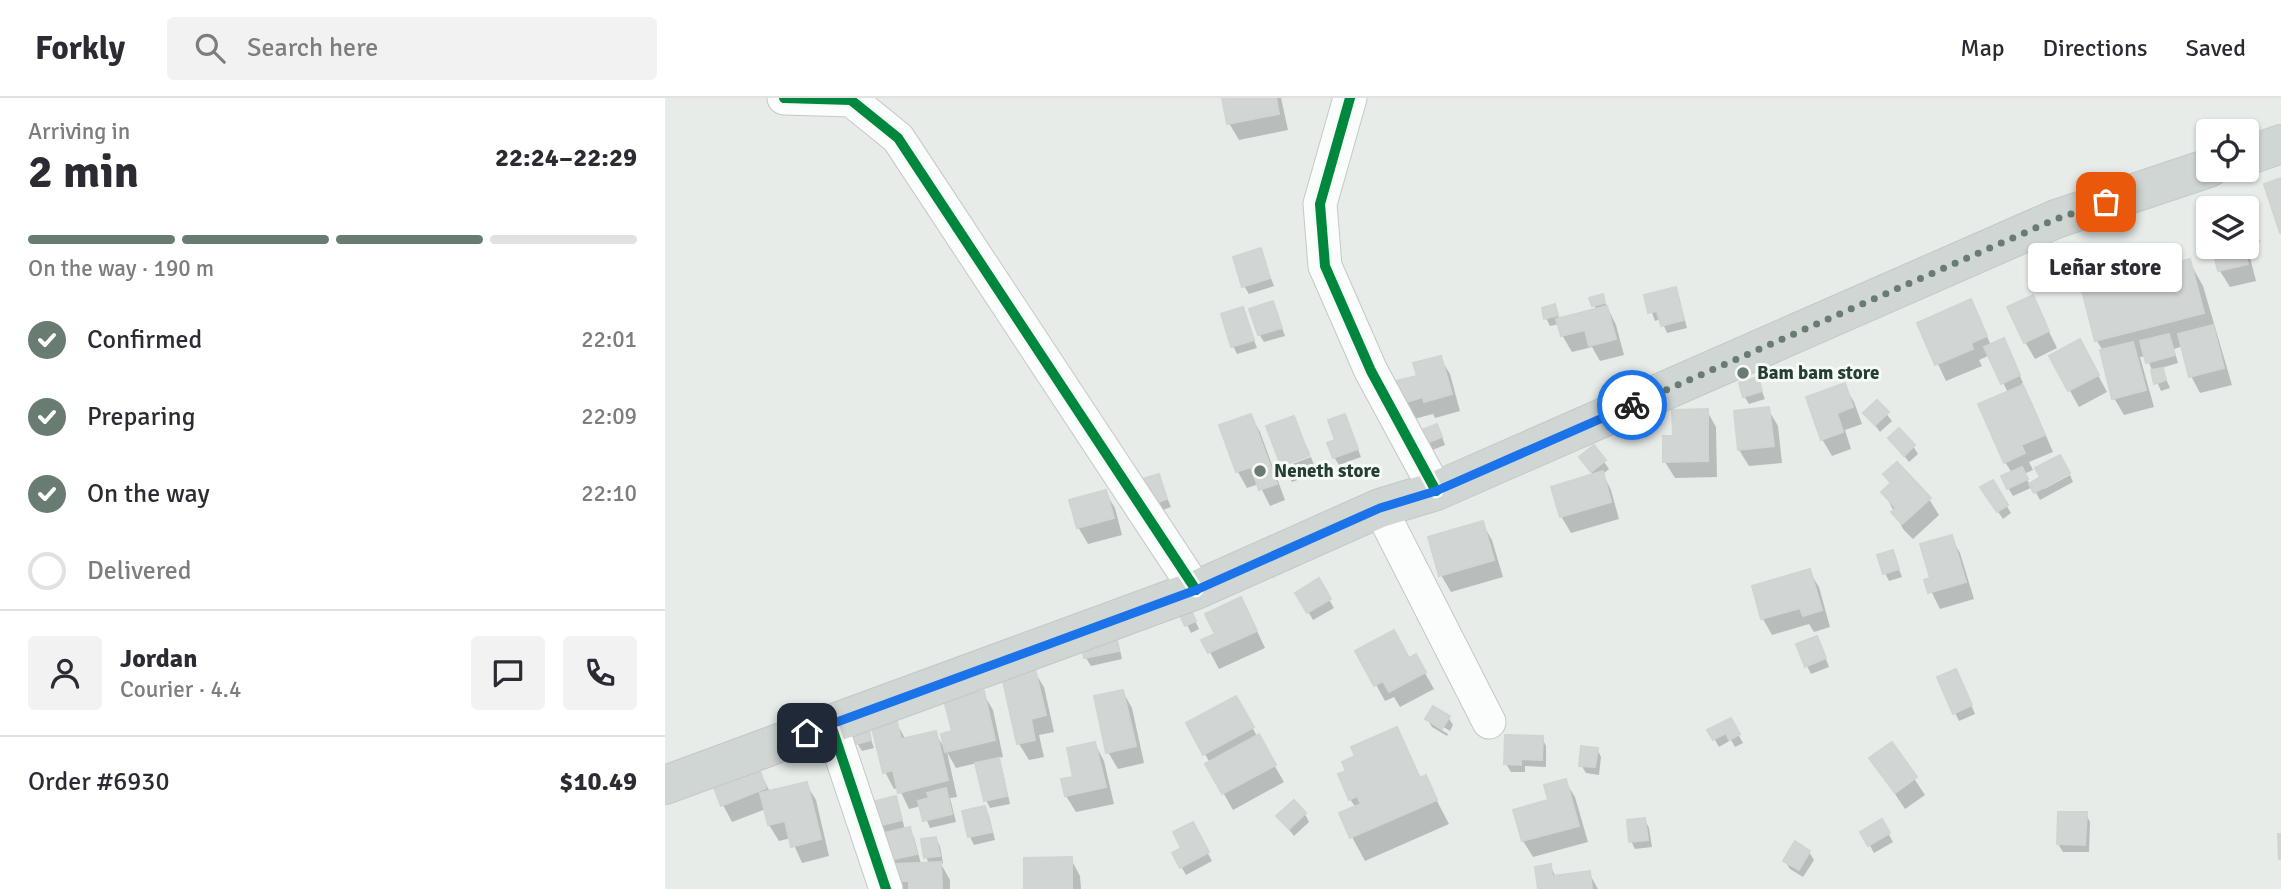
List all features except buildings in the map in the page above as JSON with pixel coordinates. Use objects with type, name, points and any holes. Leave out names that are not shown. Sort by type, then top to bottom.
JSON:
[{"type":"main road","points":[[2259,152],[2281,144]]},
{"type":"main road","points":[[665,785],[1196,590],[1380,508],[1436,491],[2056,219],[2196,173]]},
{"type":"street","points":[[784,98],[851,100],[898,138],[1196,590]]},
{"type":"street","points":[[1350,98],[1319,204],[1325,266],[1371,372],[1436,491]]},
{"type":"street","points":[[1380,508],[1489,722]]},
{"type":"street","points":[[831,724],[886,889]]},
{"type":"cycle path","points":[[784,98],[851,100],[898,138],[1196,590]]},
{"type":"cycle path","points":[[1350,98],[1320,204],[1325,266],[1371,371],[1436,491]]},
{"type":"cycle path","points":[[831,725],[886,889]]},
{"type":"way so far","points":[[1632,405],[2056,219],[2106,202]]},
{"type":"place","name":"Leñar store","points":[[2106,202]]},
{"type":"place","name":"Bam bam store","points":[[1743,373]]},
{"type":"place","name":"Neneth store","points":[[1260,471]]},
{"type":"route","points":[[807,733],[1196,590],[1380,508],[1436,491],[1632,405]]}]
